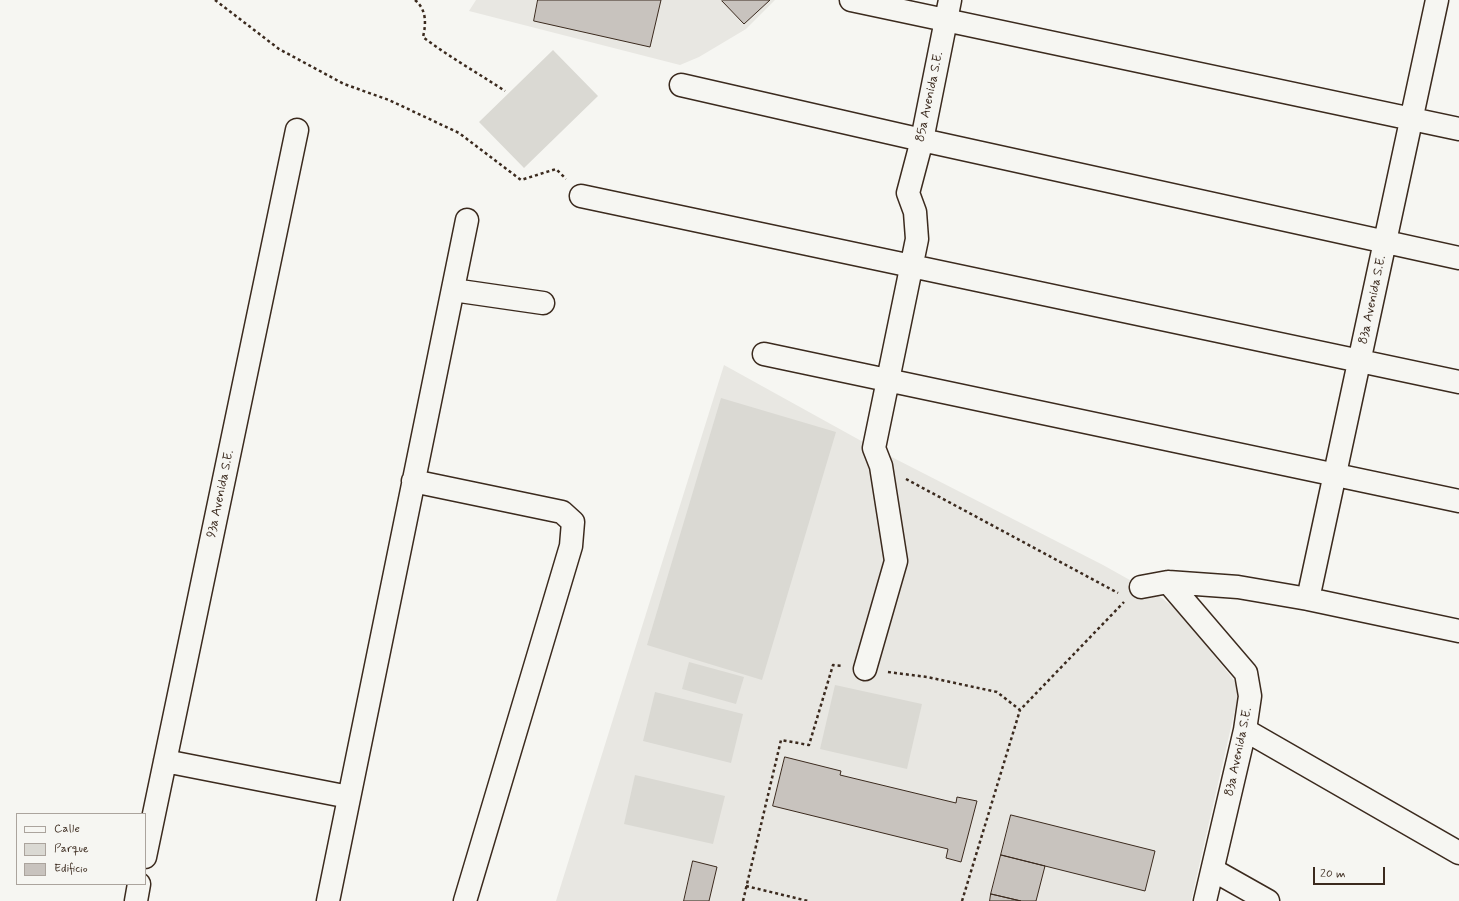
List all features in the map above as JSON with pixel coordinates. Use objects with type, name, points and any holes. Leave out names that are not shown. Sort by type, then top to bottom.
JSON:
[{"type":"street","points":[[851,0],[948,10],[1459,129]]},
{"type":"street","name":"83a Avenida S.E.","points":[[1308,599],[1437,0]]},
{"type":"street","name":"85a Avenida S.E.","points":[[912,266],[917,239],[915,212],[908,193],[922,140],[948,10]]},
{"type":"street","points":[[681,85],[1385,243],[1459,258]]},
{"type":"street","name":"93a Avenida S.E.","points":[[146,853],[297,130]]},
{"type":"street","points":[[581,196],[1459,382]]},
{"type":"street","points":[[328,901],[467,220]]},
{"type":"street","points":[[865,669],[896,561],[881,466],[874,448],[912,266]]},
{"type":"street","points":[[453,290],[543,303]]},
{"type":"street","points":[[764,354],[1459,501]]},
{"type":"street","points":[[413,481],[562,512],[573,522],[570,546],[465,901]]},
{"type":"street","points":[[1134,592],[1168,582],[1238,587],[1308,599],[1459,631]]},
{"type":"street","name":"83a Avenida S.E.","points":[[1168,582],[1246,673],[1250,696],[1245,730],[1205,901]]},
{"type":"street","points":[[1245,730],[1459,853]]},
{"type":"street","points":[[165,761],[349,797]]},
{"type":"street","points":[[1212,870],[1268,901]]},
{"type":"street","points":[[136,901],[139,885]]},
{"type":"path","points":[[215,0],[279,48],[344,84],[389,100],[459,133],[521,180],[556,170],[572,184],[581,196]]},
{"type":"path","points":[[415,0],[421,4],[426,23],[423,38],[505,91]]},
{"type":"path","points":[[881,466],[1134,592],[1020,710],[962,901]]},
{"type":"path","points":[[742,901],[781,740],[808,745],[833,665],[927,677],[997,692],[1020,710]]},
{"type":"path","points":[[746,886],[808,901]]},
{"type":"shaded area","points":[[476,0],[775,0],[746,29],[699,57],[680,65],[469,11]]},
{"type":"shaded area","points":[[724,365],[874,448],[1103,565],[1162,598],[1181,614],[1240,688],[1191,901],[556,901]]},
{"type":"green space","points":[[553,50],[598,96],[524,168],[479,122]]},
{"type":"green space","points":[[721,398],[836,432],[762,680],[647,645]]},
{"type":"green space","points":[[689,662],[744,677],[736,704],[682,689]]},
{"type":"green space","points":[[835,685],[922,704],[907,769],[820,749]]},
{"type":"green space","points":[[655,692],[743,714],[731,763],[643,741]]},
{"type":"green space","points":[[635,775],[725,796],[713,844],[624,824]]},
{"type":"building","points":[[538,0],[661,0],[650,47],[534,21]]},
{"type":"building","points":[[770,0],[744,24],[722,1]]},
{"type":"building","points":[[785,757],[841,771],[840,775],[956,803],[957,797],[977,801],[961,862],[946,858],[948,849],[773,806]]},
{"type":"building","points":[[1011,815],[1155,851],[1145,891],[1001,855]]},
{"type":"building","points":[[1001,855],[1045,866],[1036,901],[1021,901],[991,894]]},
{"type":"building","points":[[693,861],[717,867],[709,901],[684,901]]},
{"type":"building","points":[[991,894],[1021,901],[990,901]]}]
